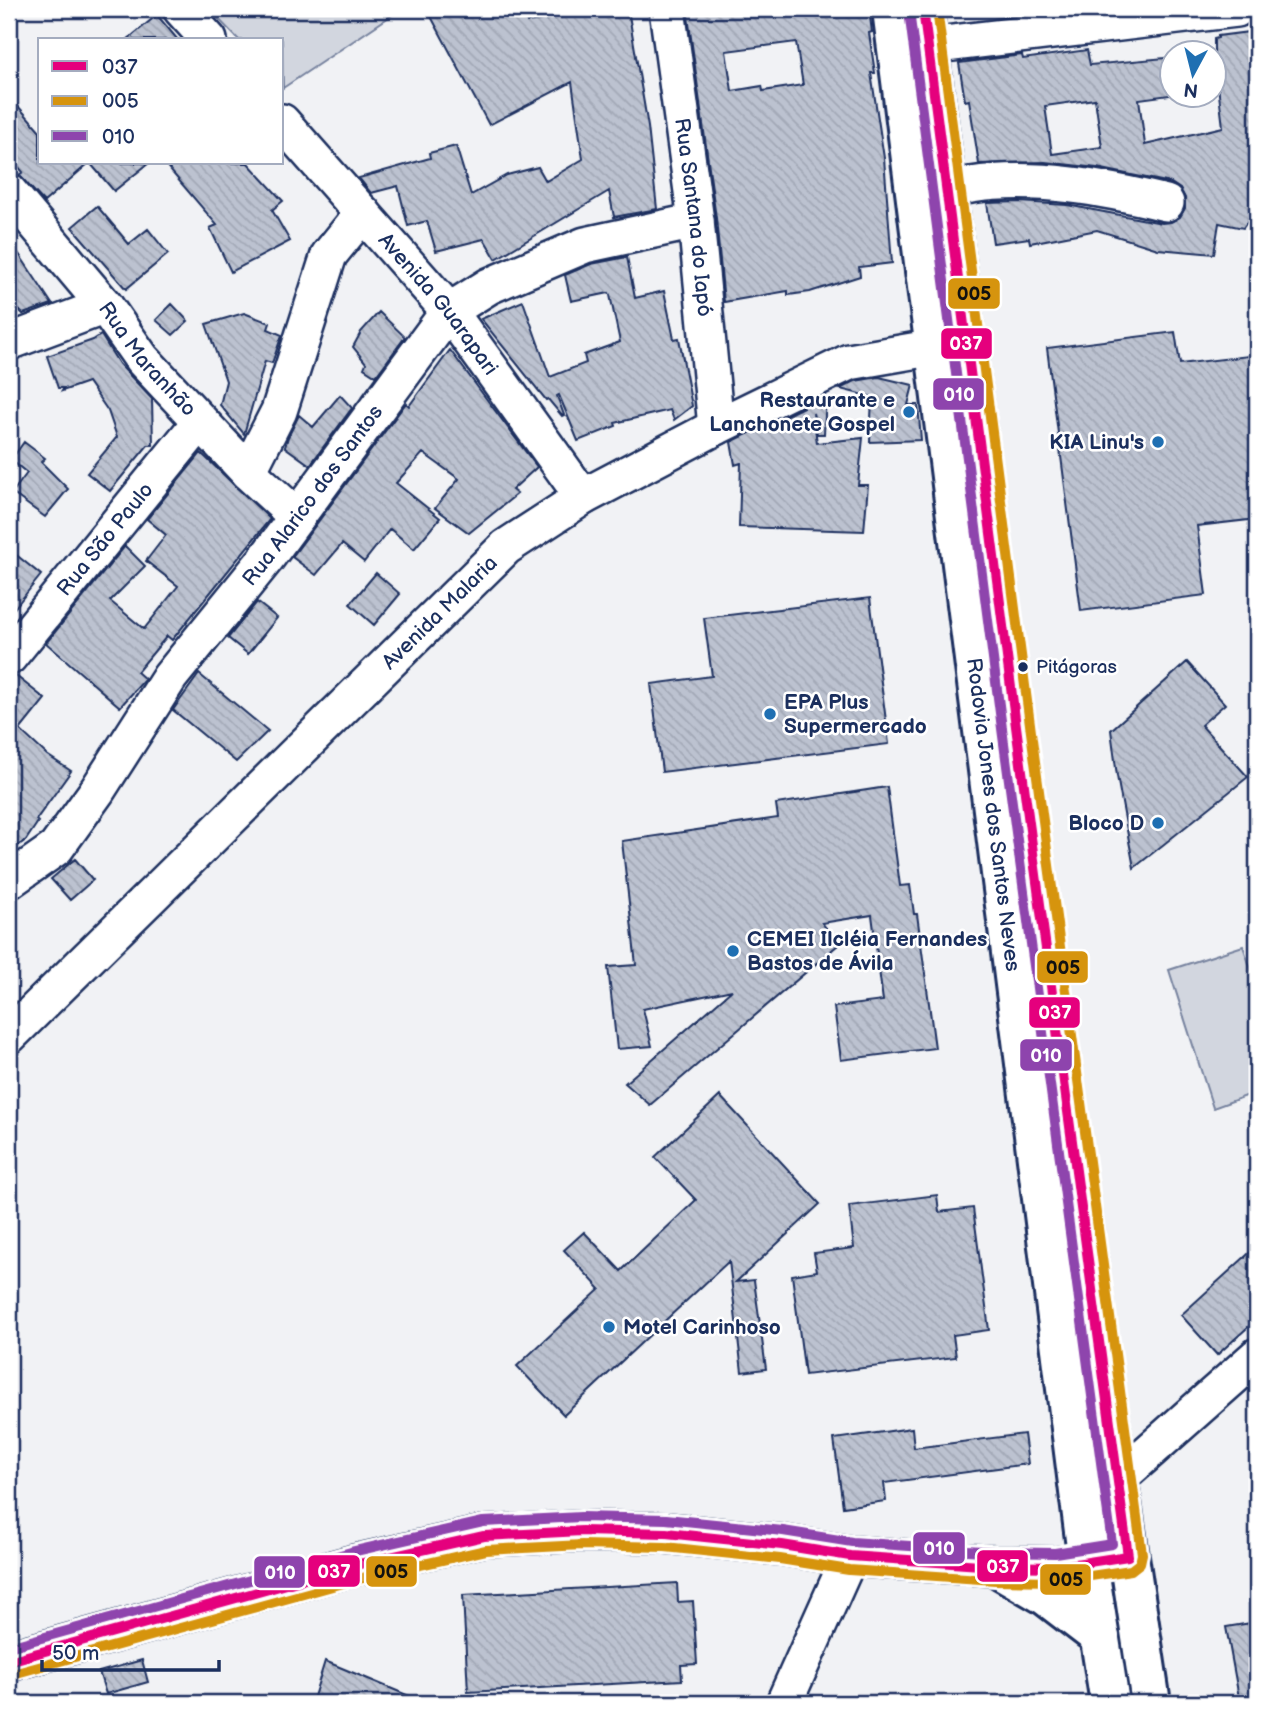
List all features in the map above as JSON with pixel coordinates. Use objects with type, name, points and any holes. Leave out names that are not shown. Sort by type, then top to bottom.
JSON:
[{"type":"main road","name":"Rodovia Jones dos Santos Neves","points":[[892,9],[931,194],[1007,789],[1087,1550],[1111,1703]]},
{"type":"main road","name":"Rodovia Jones dos Santos Neves","points":[[923,9],[928,46],[931,194]]},
{"type":"main road","name":"Rodovia Jones dos Santos Neves","points":[[1007,789],[1151,1703]]},
{"type":"main road","points":[[9,1661],[355,1565],[484,1536],[582,1531],[666,1533],[782,1545],[850,1556],[995,1566],[1051,1550],[1087,1550],[1126,1538]]},
{"type":"main road","points":[[995,1566],[1045,1595],[1100,1637]]},
{"type":"street","points":[[181,9],[207,38]]},
{"type":"street","name":"Rua Santana do Iapó","points":[[667,9],[696,221],[716,427]]},
{"type":"street","points":[[928,46],[1237,9]]},
{"type":"street","name":"Avenida Guarapari","points":[[284,124],[449,311],[583,497]]},
{"type":"street","points":[[931,194],[969,185],[1023,181],[1124,192],[1166,203]]},
{"type":"street","name":"Rua Maranhão","points":[[9,192],[105,306],[142,359],[248,472],[297,517]]},
{"type":"street","points":[[248,472],[279,411],[329,254],[363,213]]},
{"type":"street","name":"Rua Alarico dos Santos","points":[[9,881],[56,848],[97,791],[170,677],[297,517],[449,311],[489,286],[585,245],[696,221]]},
{"type":"street","points":[[9,342],[105,306]]},
{"type":"street","name":"Avenida Malaria","points":[[9,1036],[506,547],[583,497],[716,427],[849,362],[950,345]]},
{"type":"street","name":"Rua São Paulo","points":[[9,657],[200,422]]},
{"type":"street","points":[[1117,1480],[1257,1356]]},
{"type":"street","points":[[784,1703],[850,1556]]},
{"type":"shaded area","points":[[209,9],[401,9],[284,87],[284,38],[237,38]]},
{"type":"shaded area","points":[[1243,946],[1257,987],[1257,1092],[1213,1108],[1169,970]]},
{"type":"building","points":[[427,9],[520,9],[527,22],[589,14],[588,9],[628,9],[648,127],[657,209],[614,217],[609,191],[496,259],[484,239],[436,251],[427,221],[408,226],[398,186],[371,193],[359,178],[430,158],[429,153],[456,146],[471,195],[507,175],[538,167],[546,181],[583,159],[572,82],[489,125]]},
{"type":"building","points":[[687,9],[869,9],[872,32],[869,33],[875,73],[871,73],[884,158],[892,263],[859,267],[860,276],[810,292],[788,295],[788,291],[724,302],[716,218]],"holes":[[[796,42],[803,85],[763,91],[762,86],[732,91],[726,51]]]},
{"type":"building","points":[[157,15],[176,38],[129,38]]},
{"type":"building","points":[[1257,31],[1257,186],[1252,215],[1243,228],[1219,223],[1214,254],[1158,249],[1097,230],[1030,243],[1029,238],[993,243],[987,203],[1067,205],[1162,223],[1180,217],[1185,208],[1185,198],[1180,189],[1171,183],[1097,168],[1045,162],[979,164],[969,100],[965,101],[959,63],[1022,55],[1023,59],[1087,50],[1090,65],[1158,59],[1158,97],[1139,99],[1145,145],[1223,127],[1221,108],[1228,108],[1228,38],[1218,38]],"holes":[[[1095,99],[1102,147],[1052,154],[1045,106]]]},
{"type":"building","points":[[9,96],[38,129],[38,164],[88,164],[44,202],[19,175],[23,172],[9,156]]},
{"type":"building","points":[[91,164],[148,164],[114,191]]},
{"type":"building","points":[[165,164],[249,164],[283,201],[272,210],[290,241],[231,272],[210,228],[217,225]]},
{"type":"building","points":[[97,206],[129,244],[148,229],[168,254],[126,289],[72,227]]},
{"type":"building","points":[[9,239],[52,304],[23,314],[9,300]]},
{"type":"building","points":[[627,257],[635,298],[664,291],[674,339],[679,338],[692,406],[674,420],[670,410],[615,423],[616,426],[578,441],[559,395],[557,396],[564,415],[562,416],[481,319],[523,301],[550,377],[586,363],[584,355],[620,342],[610,295],[609,293],[571,301],[565,275],[591,264]]},
{"type":"building","points":[[172,304],[188,321],[173,335],[156,320]]},
{"type":"building","points":[[379,312],[405,337],[376,376],[364,368],[366,363],[353,347],[361,332]]},
{"type":"building","points":[[244,313],[270,323],[268,329],[282,335],[272,363],[265,361],[244,434],[220,405],[226,381],[206,324]]},
{"type":"building","name":"KIA Linu's","points":[[1175,332],[1180,364],[1257,355],[1257,519],[1197,526],[1206,595],[1081,611],[1047,348]]},
{"type":"building","points":[[101,335],[119,364],[152,399],[153,445],[148,445],[110,491],[87,473],[117,437],[108,411],[88,382],[62,391],[64,388],[58,388],[47,356]]},
{"type":"building","points":[[450,350],[537,467],[512,490],[517,494],[469,533],[435,508],[459,479],[423,453],[396,483],[440,518],[414,549],[390,529],[364,562],[342,544],[316,575],[292,557],[406,403],[409,406]]},
{"type":"building","points":[[879,377],[913,385],[908,405],[918,405],[921,440],[870,442],[872,397],[840,389],[855,381]]},
{"type":"building","points":[[340,395],[352,408],[310,465],[285,447],[288,437],[299,415],[313,427]]},
{"type":"building","points":[[826,396],[824,434],[817,434],[813,413],[817,443],[863,438],[858,485],[868,485],[864,531],[739,527],[741,463],[735,465],[731,442]]},
{"type":"building","points":[[24,442],[45,458],[41,462],[68,489],[45,517],[12,493],[27,473],[11,460]]},
{"type":"building","points":[[201,453],[270,519],[172,640],[167,636],[137,672],[145,679],[120,707],[46,643],[125,546],[145,566],[110,601],[144,629],[178,586],[146,561],[166,535],[147,519]]},
{"type":"building","points":[[9,549],[41,575],[9,615]]},
{"type":"building","points":[[376,573],[400,594],[374,625],[350,604]]},
{"type":"building","name":"EPA Plus Supermercado","points":[[870,598],[889,744],[662,772],[651,684],[712,676],[704,618]]},
{"type":"building","points":[[257,602],[277,618],[248,654],[228,638]]},
{"type":"building","name":"Bloco D","points":[[1187,662],[1225,704],[1201,725],[1248,777],[1134,868],[1111,730]]},
{"type":"building","points":[[199,674],[268,731],[236,762],[173,710]]},
{"type":"building","points":[[16,676],[45,699],[20,730],[47,755],[71,771],[36,820],[38,822],[26,840],[9,852],[9,677]]},
{"type":"building","name":"CEMEI Ilcléia Fernandes Bastos de Ávila","points":[[887,787],[900,886],[910,885],[914,914],[917,914],[935,1048],[841,1060],[834,1007],[883,1001],[872,915],[822,923],[839,944],[650,1105],[625,1083],[732,990],[643,1009],[652,1046],[617,1049],[608,967],[636,965],[622,841],[778,818],[776,804]]},
{"type":"building","points":[[75,859],[93,880],[70,900],[51,879]]},
{"type":"building","points":[[720,1096],[820,1204],[736,1282],[754,1280],[766,1369],[742,1372],[729,1261],[564,1415],[517,1366],[600,1289],[564,1250],[584,1232],[621,1271],[696,1200],[655,1157]]},
{"type":"building","points":[[937,1195],[939,1212],[973,1208],[989,1330],[953,1335],[956,1357],[805,1375],[792,1275],[817,1271],[814,1253],[854,1248],[849,1206]]},
{"type":"building","points":[[1257,1246],[1257,1319],[1217,1355],[1181,1315]]},
{"type":"building","points":[[912,1428],[914,1448],[1024,1434],[1028,1464],[884,1483],[886,1501],[843,1507],[834,1439]]},
{"type":"building","points":[[677,1583],[678,1602],[693,1601],[697,1664],[681,1665],[682,1680],[468,1692],[463,1595]]},
{"type":"building","points":[[1257,1622],[1257,1703],[1240,1703],[1226,1627]]},
{"type":"building","points":[[142,1660],[148,1682],[106,1694],[99,1672]]},
{"type":"building","points":[[325,1661],[426,1703],[312,1703]]},
{"type":"transit line","name":"037","points":[[9,1661],[355,1565],[484,1536],[582,1531],[666,1533],[782,1545],[850,1556],[995,1566],[1056,1567],[1128,1556],[923,9]]},
{"type":"transit line","name":"005","points":[[13,1674],[358,1579],[486,1550],[582,1545],[665,1547],[780,1559],[849,1570],[995,1580],[1057,1581],[1131,1570],[1140,1563],[1142,1554],[937,9]]},
{"type":"transit line","name":"010","points":[[9,1647],[351,1552],[483,1522],[581,1517],[666,1519],[783,1531],[852,1542],[996,1552],[1055,1553],[1112,1544],[909,11]]},
{"type":"place","name":"Restaurante e Lanchonete Gospel","points":[[909,412]]},
{"type":"place","name":"KIA Linu's","points":[[1158,442]]},
{"type":"place","name":"Pitágoras","points":[[1023,667]]},
{"type":"place","name":"EPA Plus Supermercado","points":[[770,714]]},
{"type":"place","name":"Bloco D","points":[[1158,823]]},
{"type":"place","name":"CEMEI Ilcléia Fernandes Bastos de Ávila","points":[[733,951]]},
{"type":"place","name":"Motel Carinhoso","points":[[609,1327]]}]
